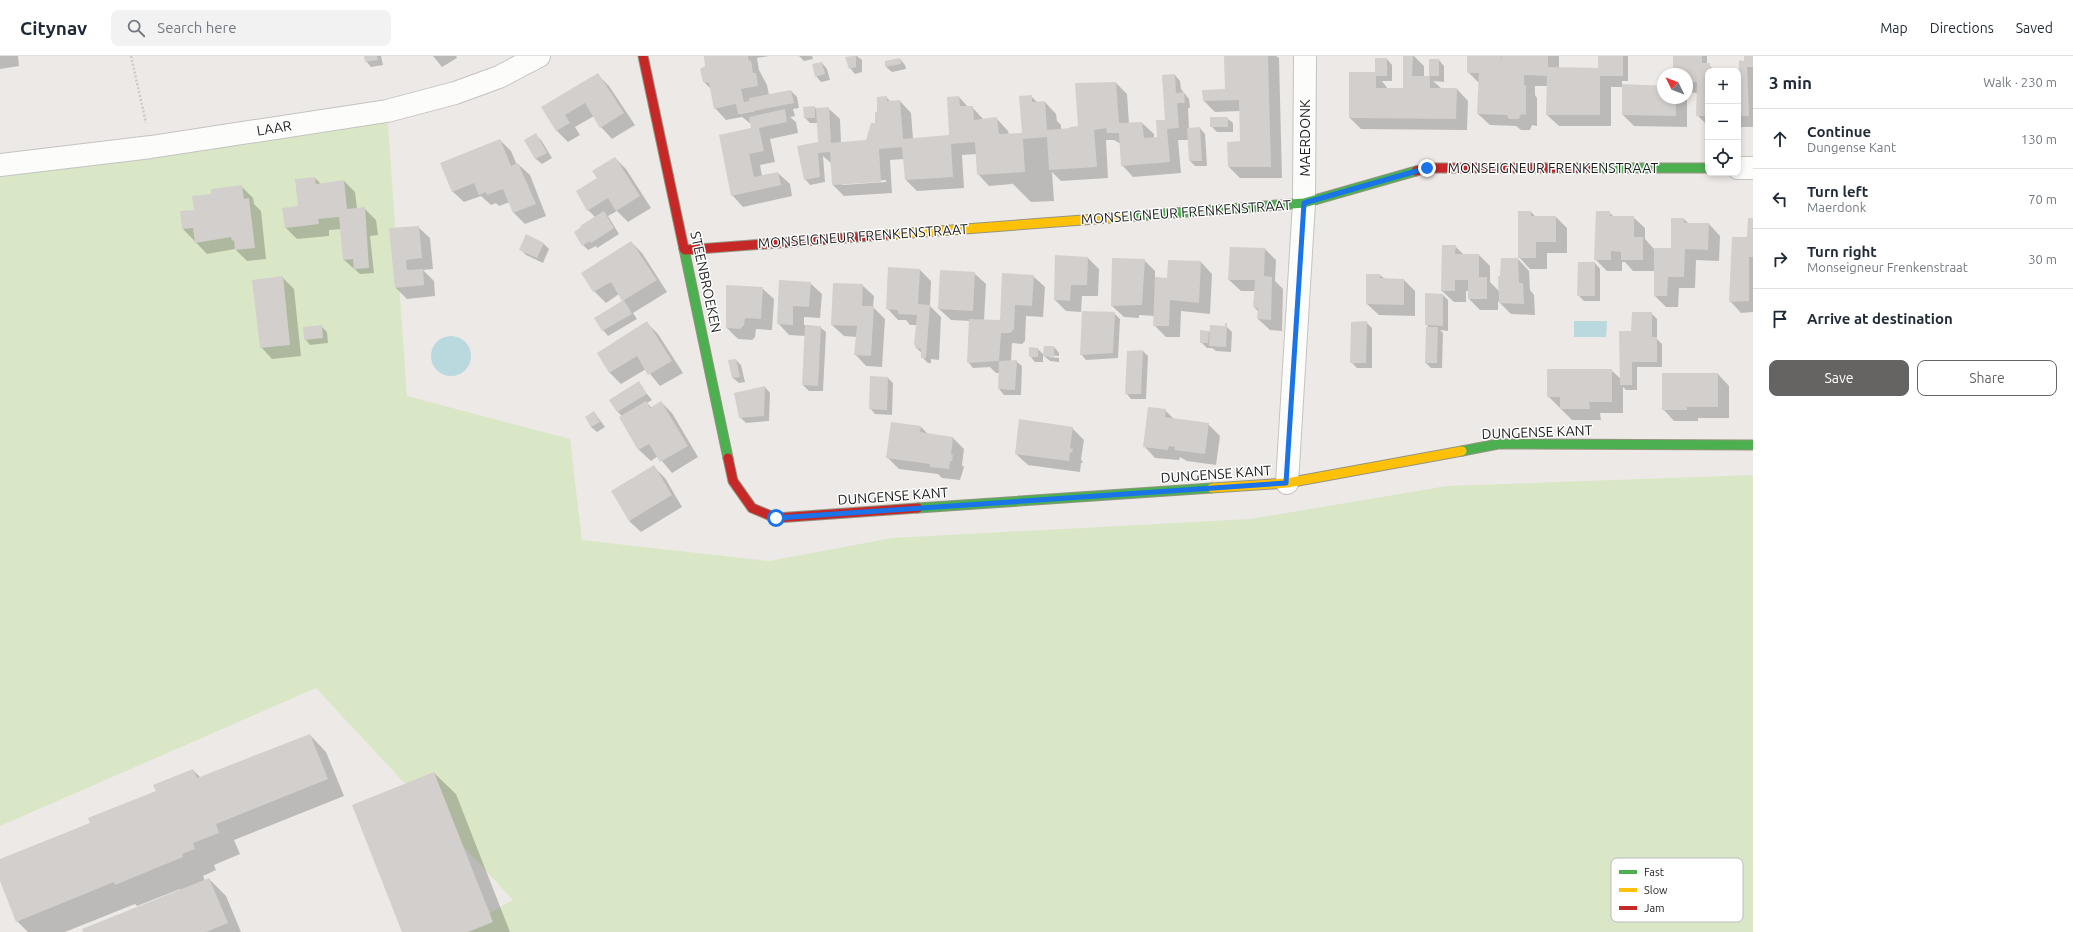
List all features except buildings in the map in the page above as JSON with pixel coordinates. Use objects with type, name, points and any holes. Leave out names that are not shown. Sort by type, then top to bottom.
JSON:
[{"type":"street","name":"LAAR","points":[[0,165],[151,147],[387,111],[462,91],[499,77],[539,56]]},
{"type":"street","name":"STEENBROEKEN","points":[[643,56],[733,481],[752,508]]},
{"type":"street","name":"MAERDONK","points":[[1286,483],[1304,203],[1305,56]]},
{"type":"street","name":"MONSEIGNEUR FRENKENSTRAAT","points":[[685,250],[1304,203],[1427,168],[1705,168]]},
{"type":"street","points":[[1741,168],[1753,168]]},
{"type":"street","name":"DUNGENSE KANT","points":[[752,508],[776,518],[1286,483],[1498,444],[1753,445]]},
{"type":"path","points":[[131,56],[151,147]]},
{"type":"green space","points":[[387,111],[407,396],[570,439],[582,540],[769,561],[892,538],[1250,519],[1447,486],[1753,475],[1753,932],[455,932],[513,900],[316,688],[0,826],[0,165]]},
{"type":"water","points":[[1574,321],[1607,321],[1606,337],[1574,337]]},
{"type":"water","points":[[455,336],[462,339],[468,345],[471,356],[470,364],[462,373],[455,376],[447,376],[440,373],[432,364],[431,352],[434,345],[443,337]]},
{"type":"traffic: fast","points":[[1590,168],[1705,168]]},
{"type":"traffic: fast","points":[[1123,217],[1304,203],[1416,171]]},
{"type":"traffic: fast","points":[[684,249],[728,458]]},
{"type":"traffic: fast","points":[[1462,451],[1498,444],[1753,445]]},
{"type":"traffic: fast","points":[[918,508],[1212,488]]},
{"type":"traffic: slow","points":[[885,235],[1123,217]]},
{"type":"traffic: slow","points":[[1212,488],[1287,483],[1462,451]]},
{"type":"traffic: jam","points":[[643,56],[684,249]]},
{"type":"traffic: jam","points":[[1416,171],[1427,168],[1590,168]]},
{"type":"traffic: jam","points":[[685,250],[885,235]]},
{"type":"traffic: jam","points":[[728,458],[733,481],[752,508],[776,518],[918,508]]},
{"type":"route","points":[[776,518],[1286,483],[1304,203],[1427,168]]}]
